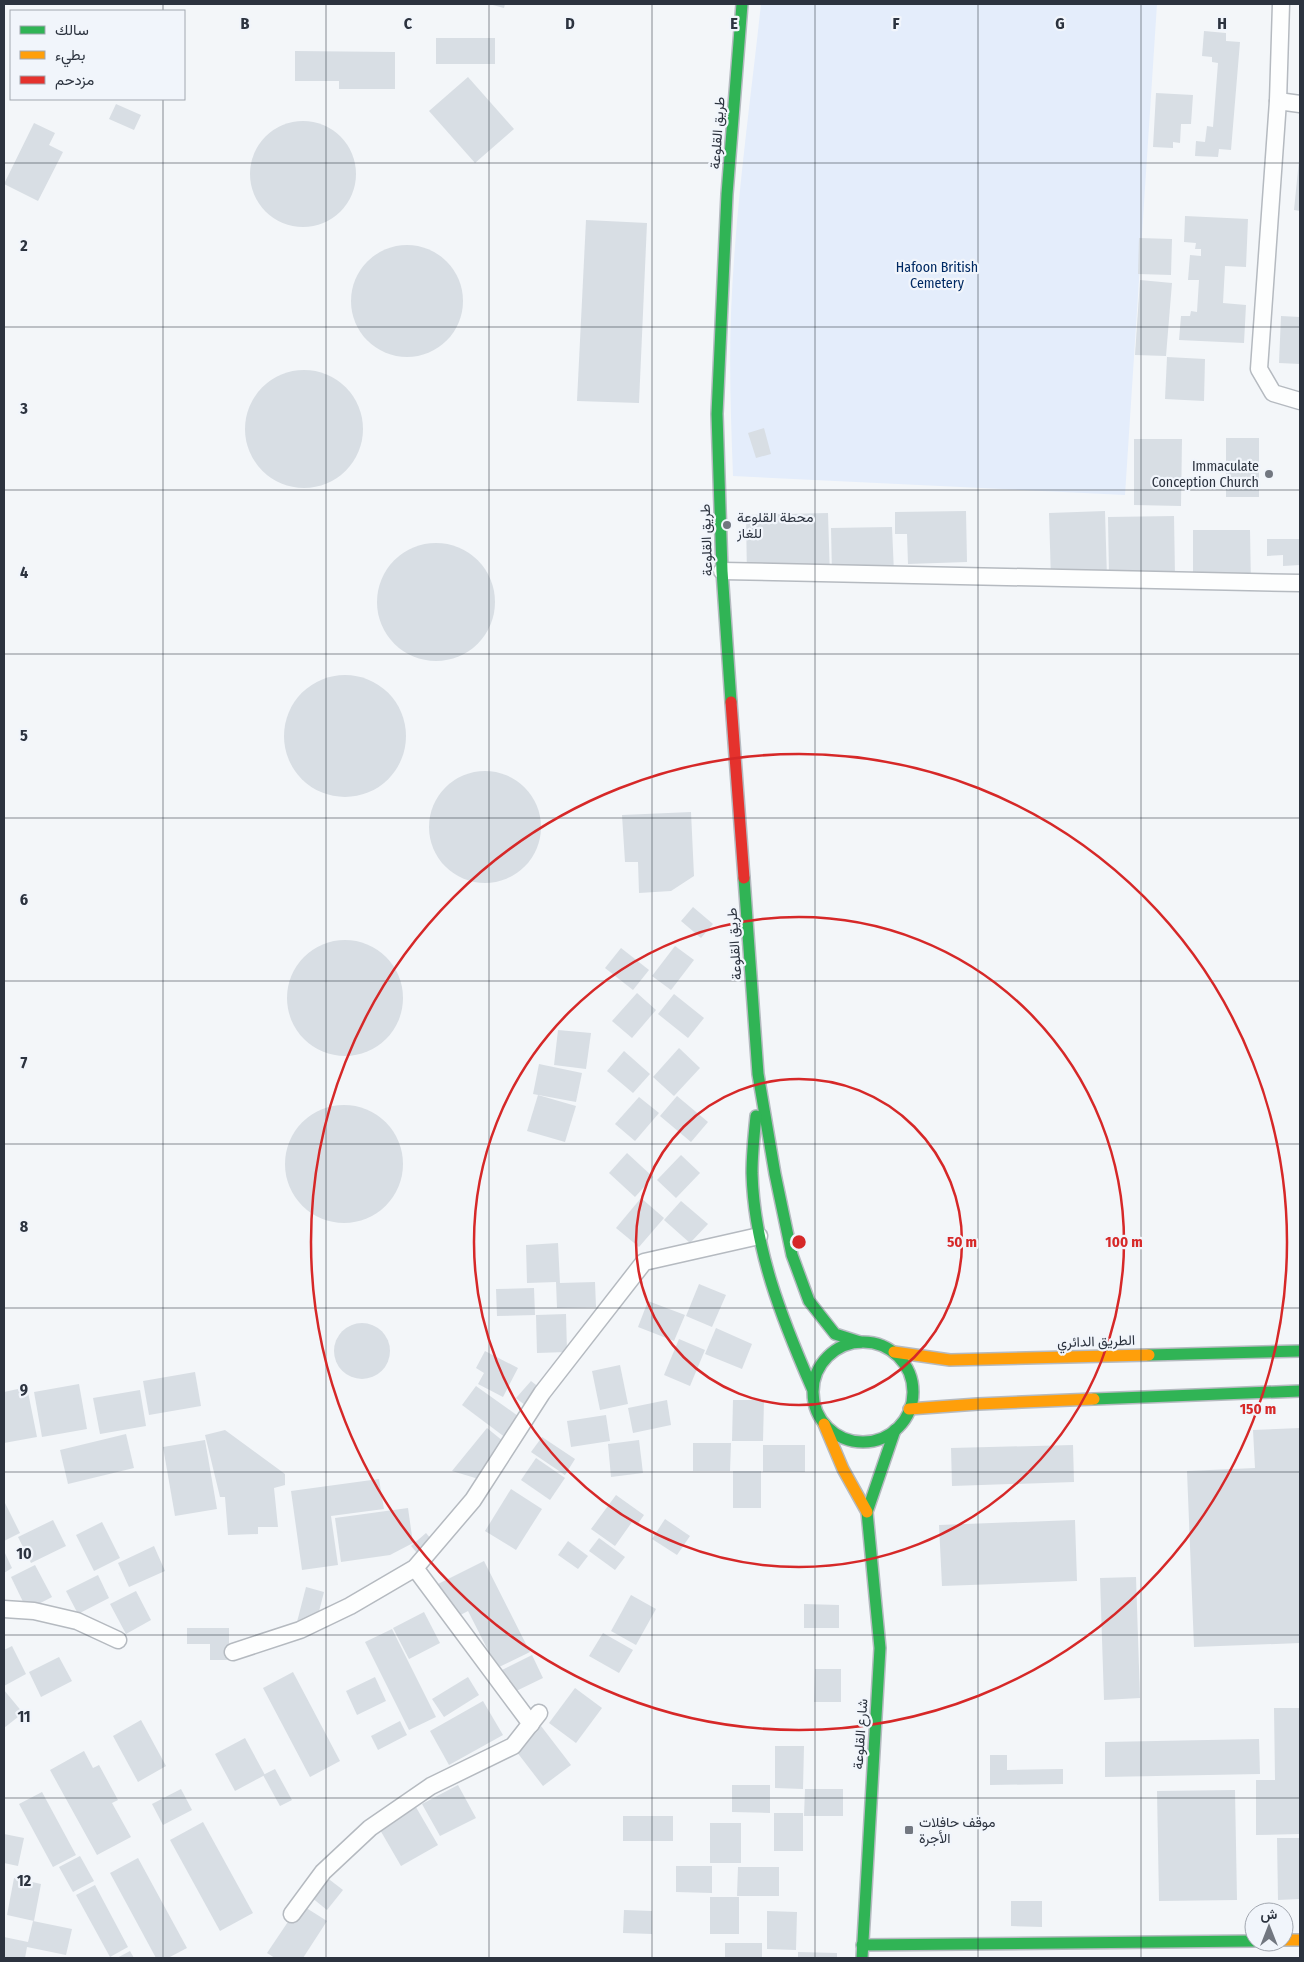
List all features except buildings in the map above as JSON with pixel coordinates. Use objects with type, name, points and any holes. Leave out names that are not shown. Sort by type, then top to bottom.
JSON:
[{"type":"main road","name":"طريق القلوعة","points":[[742,4],[727,194],[717,414],[722,572],[758,1074],[774,1174],[792,1255],[809,1301],[835,1334],[860,1342]]},
{"type":"main road","name":"طريق القلوعة","points":[[758,1074],[752,1173],[759,1236],[776,1300],[812,1388]]},
{"type":"main road","points":[[824,1424],[836,1434],[850,1440],[866,1442],[882,1438],[895,1430],[909,1409],[913,1394],[911,1378],[904,1364],[894,1352],[872,1343],[860,1342],[846,1345],[833,1351],[823,1361],[812,1388],[813,1401],[817,1413],[824,1424],[843,1469],[867,1512]]},
{"type":"main road","name":"الطريق الدائري","points":[[894,1352],[950,1360],[1300,1351]]},
{"type":"main road","points":[[909,1409],[978,1404],[1300,1391]]},
{"type":"main road","points":[[867,1512],[895,1430]]},
{"type":"main road","name":"شارع القلوعة","points":[[862,1958],[880,1648],[867,1512]]},
{"type":"main road","points":[[862,1945],[1244,1941]]},
{"type":"street","points":[[1281,4],[1278,101],[1259,369],[1273,393],[1300,401]]},
{"type":"street","points":[[1278,101],[1300,104]]},
{"type":"street","points":[[722,572],[1300,583]]},
{"type":"street","points":[[233,1652],[300,1630],[350,1606],[415,1568],[473,1500],[542,1393],[644,1262],[759,1236]]},
{"type":"street","points":[[292,1914],[323,1872],[370,1828],[431,1786],[513,1746],[535,1718],[415,1568]]},
{"type":"street","points":[[4,1609],[34,1611],[77,1621],[118,1640]]},
{"type":"green space","name":"Hafoon British Cemetery","points":[[761,4],[1157,4],[1125,495],[733,476],[730,354],[733,274],[739,197]]},
{"type":"traffic: fast","points":[[731,702],[722,571],[717,414],[727,194],[742,4]]},
{"type":"traffic: fast","points":[[744,878],[758,1074],[775,1174],[792,1255],[809,1301],[835,1334],[860,1342]]},
{"type":"traffic: fast","points":[[756,1116],[752,1173],[758,1229],[780,1310],[812,1388]]},
{"type":"traffic: fast","points":[[863,1342],[882,1346],[898,1357],[909,1373],[913,1392],[909,1411],[898,1427],[882,1438],[863,1442],[844,1438],[828,1427],[817,1411],[813,1392],[817,1373],[828,1357],[844,1346],[863,1342]]},
{"type":"traffic: fast","points":[[1149,1355],[1300,1351]]},
{"type":"traffic: fast","points":[[1094,1399],[1300,1391]]},
{"type":"traffic: fast","points":[[862,1958],[880,1648],[867,1512],[895,1430]]},
{"type":"traffic: fast","points":[[862,1945],[1244,1941]]},
{"type":"traffic: slow","points":[[894,1352],[950,1360],[1149,1355]]},
{"type":"traffic: slow","points":[[909,1409],[1094,1399]]},
{"type":"traffic: slow","points":[[824,1424],[843,1469],[867,1512]]},
{"type":"traffic: slow","points":[[1294,1940],[1300,1940]]},
{"type":"traffic: jam","points":[[731,702],[744,878]]},
{"type":"place","name":"Immaculate Conception Church","points":[[1269,474]]},
{"type":"place","name":"محطة القلوعة للغاز","points":[[727,525]]},
{"type":"place","name":"موقف حافلات الأجرة","points":[[909,1830]]}]
